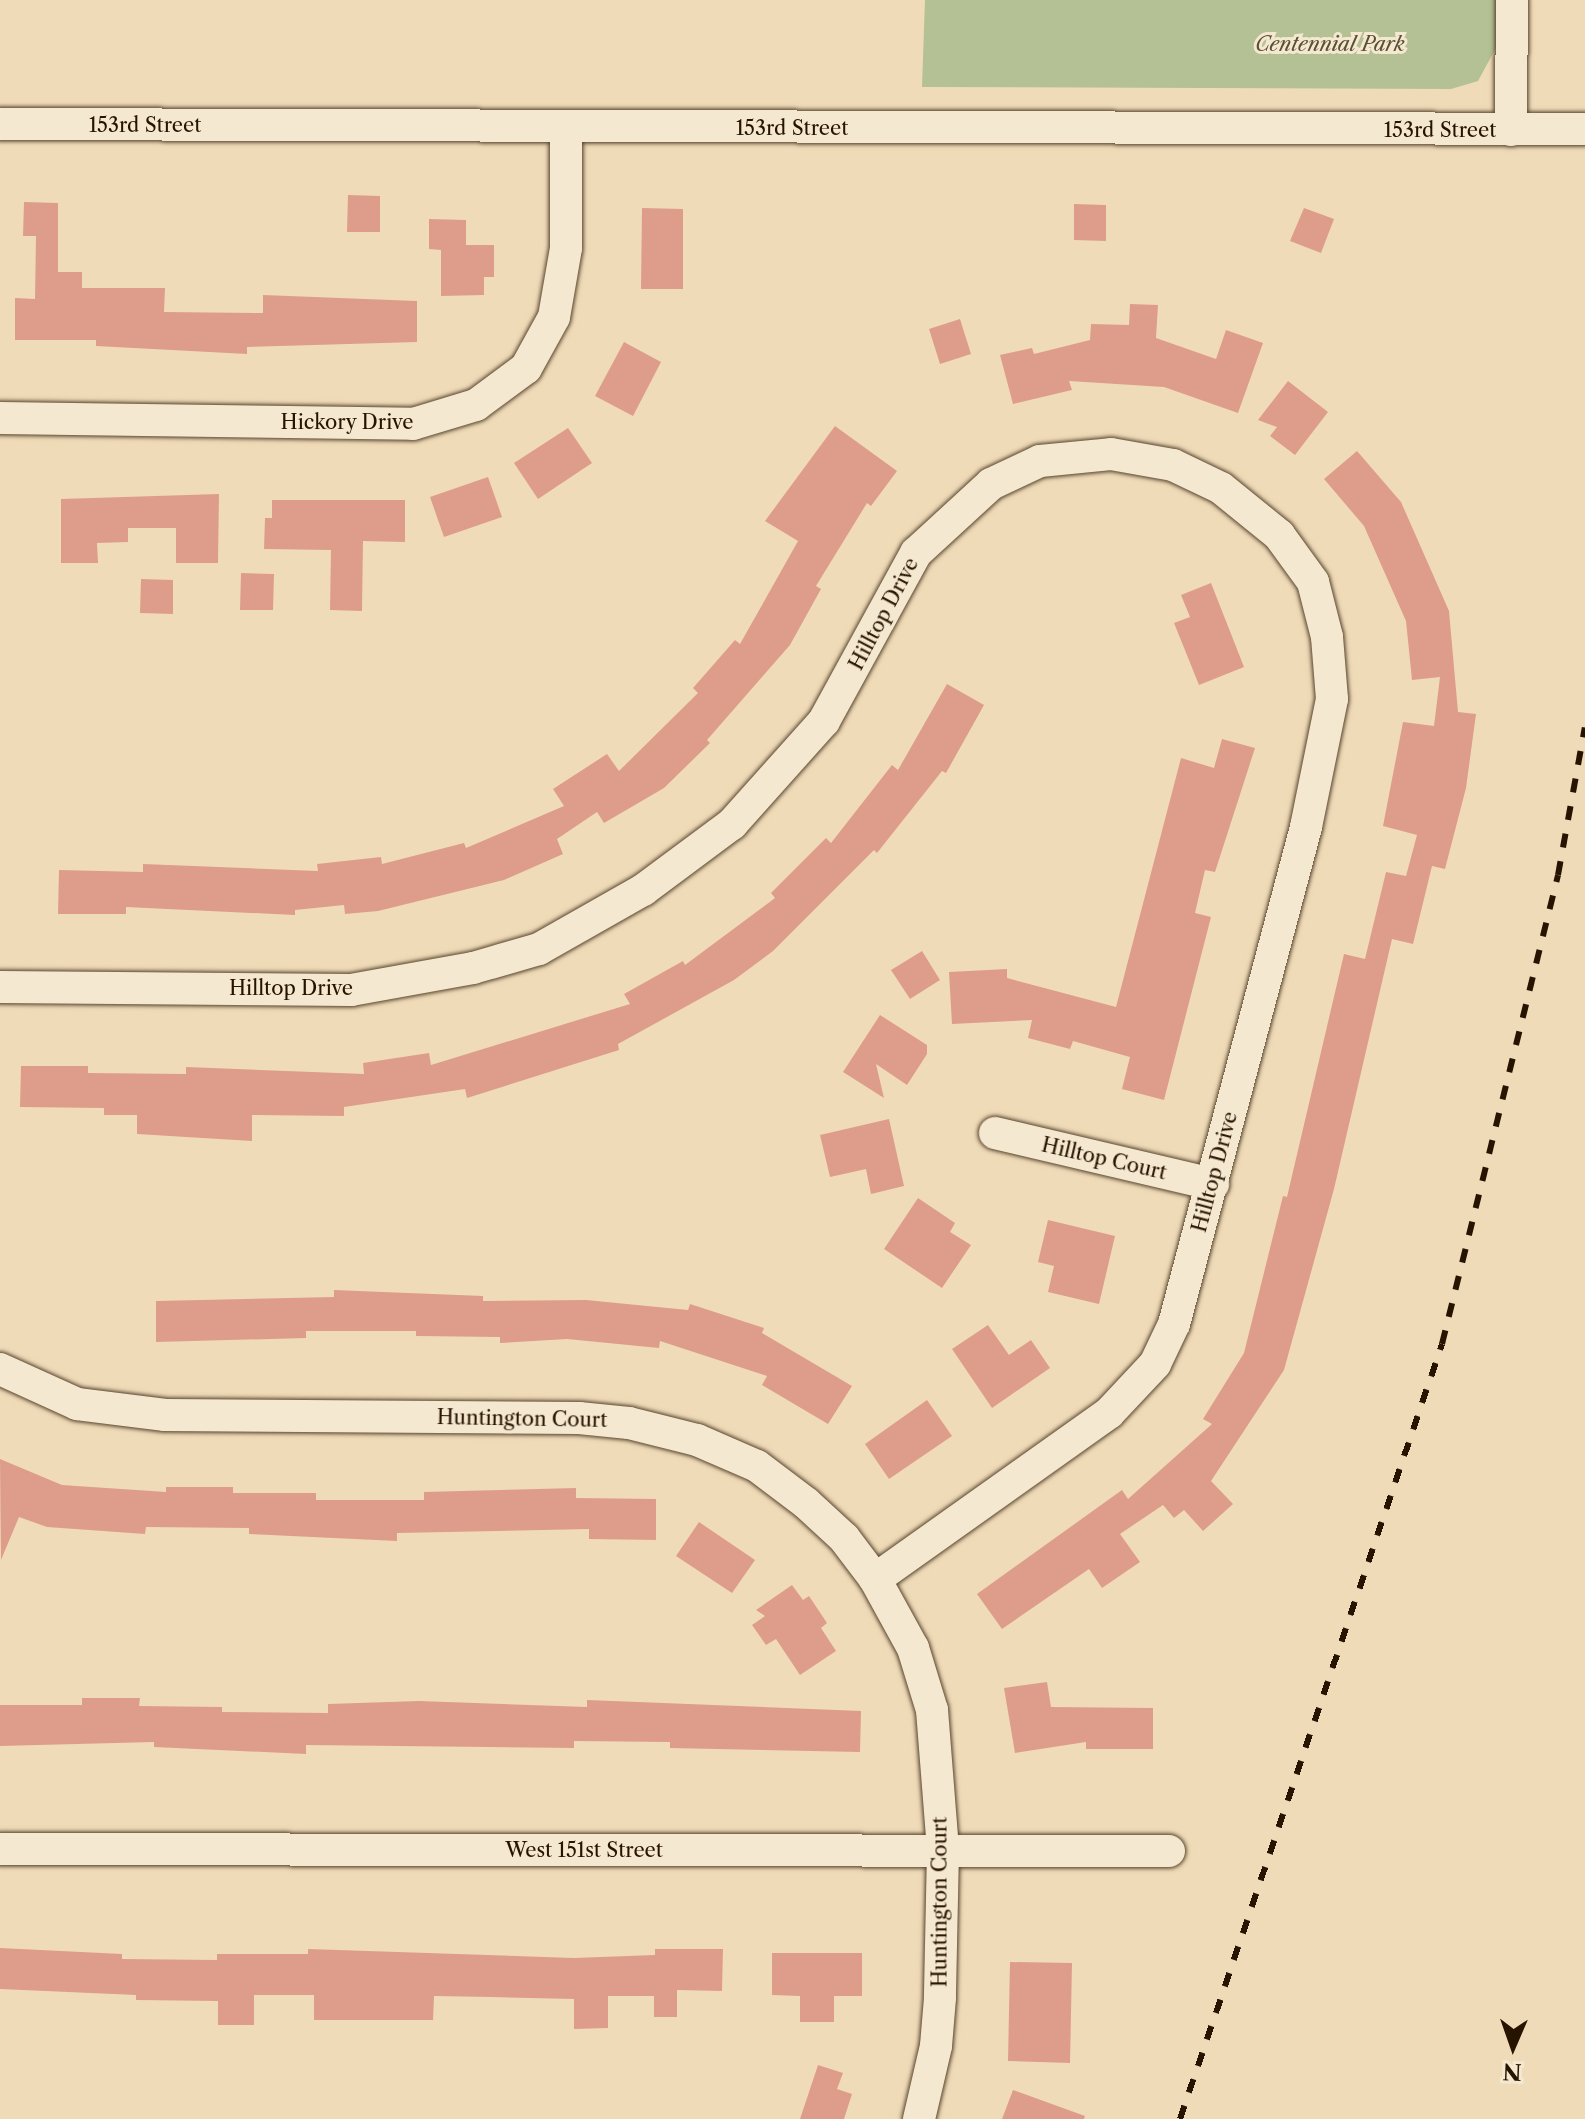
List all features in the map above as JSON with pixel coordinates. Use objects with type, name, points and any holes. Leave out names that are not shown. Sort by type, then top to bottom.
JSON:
[{"type":"street","points":[[1511,130],[1512,0]]},
{"type":"street","name":"153rd Street","points":[[0,124],[1585,129]]},
{"type":"street","name":"Hickory Drive","points":[[0,418],[413,424],[476,405],[526,368],[554,317],[566,248],[566,128]]},
{"type":"street","name":"Hilltop Drive","points":[[0,987],[351,990],[473,968],[539,949],[643,890],[732,824],[824,721],[883,621],[905,572],[934,531],[991,484],[1040,461],[1111,454],[1173,465],[1221,488],[1279,535],[1313,582],[1327,637],[1332,699],[1306,827],[1174,1324],[1155,1364],[1109,1413],[875,1579]]},
{"type":"street","name":"Hilltop Court","points":[[995,1133],[1213,1184]]},
{"type":"street","name":"Huntington Court","points":[[0,1369],[77,1404],[165,1415],[579,1418],[659,1429],[709,1445],[779,1481],[844,1538],[875,1579],[913,1648],[932,1710],[943,1850],[937,2034],[919,2119]]},
{"type":"street","name":"West 151st Street","points":[[0,1849],[1169,1851]]},
{"type":"green space","name":"Centennial Park","points":[[925,0],[1498,0],[1497,46],[1478,81],[1451,89],[922,87]]},
{"type":"building","points":[[348,195],[380,196],[380,232],[347,232]]},
{"type":"building","points":[[24,202],[58,203],[58,272],[82,272],[82,288],[165,288],[164,312],[263,313],[263,295],[417,301],[417,342],[247,347],[247,354],[96,346],[96,340],[15,340],[15,298],[35,299],[36,236],[23,236]]},
{"type":"building","points":[[1074,204],[1106,205],[1106,241],[1074,240]]},
{"type":"building","points":[[642,208],[683,209],[683,289],[641,289]]},
{"type":"building","points":[[1304,208],[1334,219],[1321,253],[1290,241]]},
{"type":"building","points":[[429,219],[466,220],[466,245],[494,245],[494,277],[484,277],[484,295],[441,296],[441,250],[429,249]]},
{"type":"building","points":[[1130,304],[1158,305],[1156,338],[1216,359],[1226,330],[1263,343],[1238,413],[1164,387],[1069,381],[1072,390],[1013,404],[1000,355],[1032,348],[1034,354],[1090,340],[1091,324],[1129,325]]},
{"type":"building","points":[[960,319],[971,354],[940,364],[929,329]]},
{"type":"building","points":[[624,342],[661,362],[633,416],[595,396]]},
{"type":"building","points":[[1288,381],[1328,412],[1295,455],[1270,436],[1277,427],[1258,420]]},
{"type":"building","points":[[835,426],[897,471],[871,506],[867,503],[816,586],[821,589],[790,645],[707,740],[710,743],[664,788],[604,823],[597,812],[557,839],[563,854],[504,880],[378,911],[345,914],[344,905],[295,910],[295,915],[126,907],[126,914],[58,914],[59,870],[143,872],[143,864],[318,871],[317,864],[381,857],[382,864],[464,843],[466,848],[564,806],[553,789],[607,754],[619,771],[698,693],[693,688],[735,640],[740,644],[798,541],[765,521]]},
{"type":"building","points":[[568,428],[592,463],[538,499],[514,463]]},
{"type":"building","points":[[1357,451],[1401,502],[1449,611],[1458,712],[1476,714],[1466,788],[1445,869],[1432,866],[1413,944],[1392,939],[1334,1189],[1284,1370],[1211,1481],[1233,1504],[1203,1531],[1184,1510],[1174,1518],[1163,1505],[1120,1534],[1140,1562],[1102,1588],[1089,1569],[1002,1629],[977,1594],[1122,1490],[1128,1499],[1212,1424],[1203,1419],[1244,1353],[1283,1196],[1287,1197],[1344,954],[1365,959],[1386,872],[1406,876],[1417,835],[1383,826],[1403,722],[1434,726],[1440,677],[1412,680],[1406,621],[1364,526],[1324,479]]},
{"type":"building","points":[[488,477],[502,517],[444,537],[430,497]]},
{"type":"building","points":[[219,494],[218,563],[176,563],[176,528],[128,528],[128,542],[97,543],[98,563],[61,563],[61,499]]},
{"type":"building","points":[[272,500],[405,500],[405,542],[363,541],[362,611],[330,610],[331,550],[264,549],[265,518],[272,518]]},
{"type":"building","points":[[241,573],[274,574],[273,610],[240,610]]},
{"type":"building","points":[[141,579],[173,580],[173,614],[140,613]]},
{"type":"building","points":[[1211,583],[1244,667],[1199,685],[1174,623],[1190,617],[1181,595]]},
{"type":"building","points":[[947,684],[984,705],[946,773],[942,771],[877,853],[874,850],[773,951],[734,980],[618,1044],[619,1050],[467,1098],[465,1089],[344,1107],[344,1116],[252,1115],[252,1141],[137,1134],[137,1115],[104,1115],[104,1108],[20,1107],[21,1066],[88,1066],[88,1073],[186,1074],[186,1067],[364,1074],[363,1063],[429,1053],[431,1065],[630,1004],[624,994],[683,961],[685,965],[775,898],[771,893],[826,838],[831,843],[892,765],[898,770]]},
{"type":"building","points":[[1222,739],[1255,748],[1215,872],[1205,870],[1195,913],[1211,917],[1164,1100],[1122,1089],[1130,1057],[1073,1041],[1070,1049],[1028,1038],[1032,1020],[952,1024],[949,972],[1007,969],[1007,978],[1116,1007],[1181,758],[1214,768]]},
{"type":"building","points":[[922,951],[940,980],[910,999],[891,970]]},
{"type":"building","points":[[880,1015],[927,1045],[927,1054],[907,1085],[876,1064],[884,1098],[843,1072]]},
{"type":"building","points":[[889,1119],[904,1186],[871,1194],[866,1169],[830,1177],[820,1135]]},
{"type":"building","points":[[918,1198],[955,1223],[950,1232],[971,1245],[942,1288],[884,1249]]},
{"type":"building","points":[[1048,1220],[1115,1236],[1099,1304],[1048,1292],[1054,1266],[1038,1262]]},
{"type":"building","points":[[334,1290],[483,1296],[483,1301],[586,1300],[688,1310],[690,1304],[764,1328],[762,1333],[852,1386],[828,1424],[762,1385],[767,1376],[660,1341],[659,1348],[567,1339],[500,1343],[500,1337],[416,1336],[416,1331],[306,1331],[306,1338],[156,1342],[156,1301],[334,1297]]},
{"type":"building","points":[[988,1325],[1009,1355],[1031,1340],[1050,1368],[992,1408],[952,1349]]},
{"type":"building","points":[[927,1400],[952,1436],[889,1479],[865,1444]]},
{"type":"building","points":[[0,1459],[62,1485],[166,1492],[166,1487],[233,1487],[233,1493],[316,1493],[316,1500],[424,1500],[424,1492],[576,1488],[576,1498],[656,1499],[656,1540],[589,1539],[589,1529],[397,1533],[397,1541],[249,1534],[249,1528],[146,1527],[145,1534],[47,1527],[19,1517],[1,1560]]},
{"type":"building","points":[[699,1522],[755,1560],[732,1593],[676,1556]]},
{"type":"building","points":[[792,1585],[803,1600],[809,1596],[827,1623],[821,1628],[836,1651],[800,1675],[776,1639],[766,1645],[752,1625],[765,1616],[756,1610]]},
{"type":"building","points":[[1047,1682],[1051,1707],[1153,1708],[1153,1749],[1086,1749],[1086,1742],[1015,1753],[1004,1688]]},
{"type":"building","points":[[82,1698],[140,1698],[139,1706],[222,1707],[222,1712],[328,1713],[328,1704],[419,1701],[587,1707],[587,1700],[861,1711],[860,1752],[670,1748],[670,1742],[574,1741],[574,1748],[306,1745],[306,1754],[154,1747],[154,1742],[0,1746],[0,1705],[82,1705]]},
{"type":"building","points":[[0,1948],[122,1954],[122,1959],[217,1960],[217,1954],[308,1954],[308,1949],[574,1958],[655,1955],[655,1949],[723,1949],[722,1991],[677,1990],[677,2017],[654,2017],[654,1996],[608,1996],[608,2028],[574,2029],[574,1999],[434,1996],[433,2020],[314,2020],[314,1995],[254,1995],[254,2025],[218,2025],[218,2001],[136,2000],[136,1995],[0,1989]]},
{"type":"building","points":[[772,1953],[862,1953],[862,1996],[834,1996],[834,2022],[800,2022],[800,1996],[772,1995]]},
{"type":"building","points":[[1010,1962],[1072,1963],[1070,2063],[1008,2061]]},
{"type":"building","points":[[818,2065],[843,2073],[837,2089],[852,2094],[844,2119],[800,2119]]},
{"type":"building","points":[[1013,2090],[1085,2116],[1084,2119],[1002,2119]]},
{"type":"railway","points":[[1180,2119],[1442,1344],[1558,875],[1585,727]]}]
